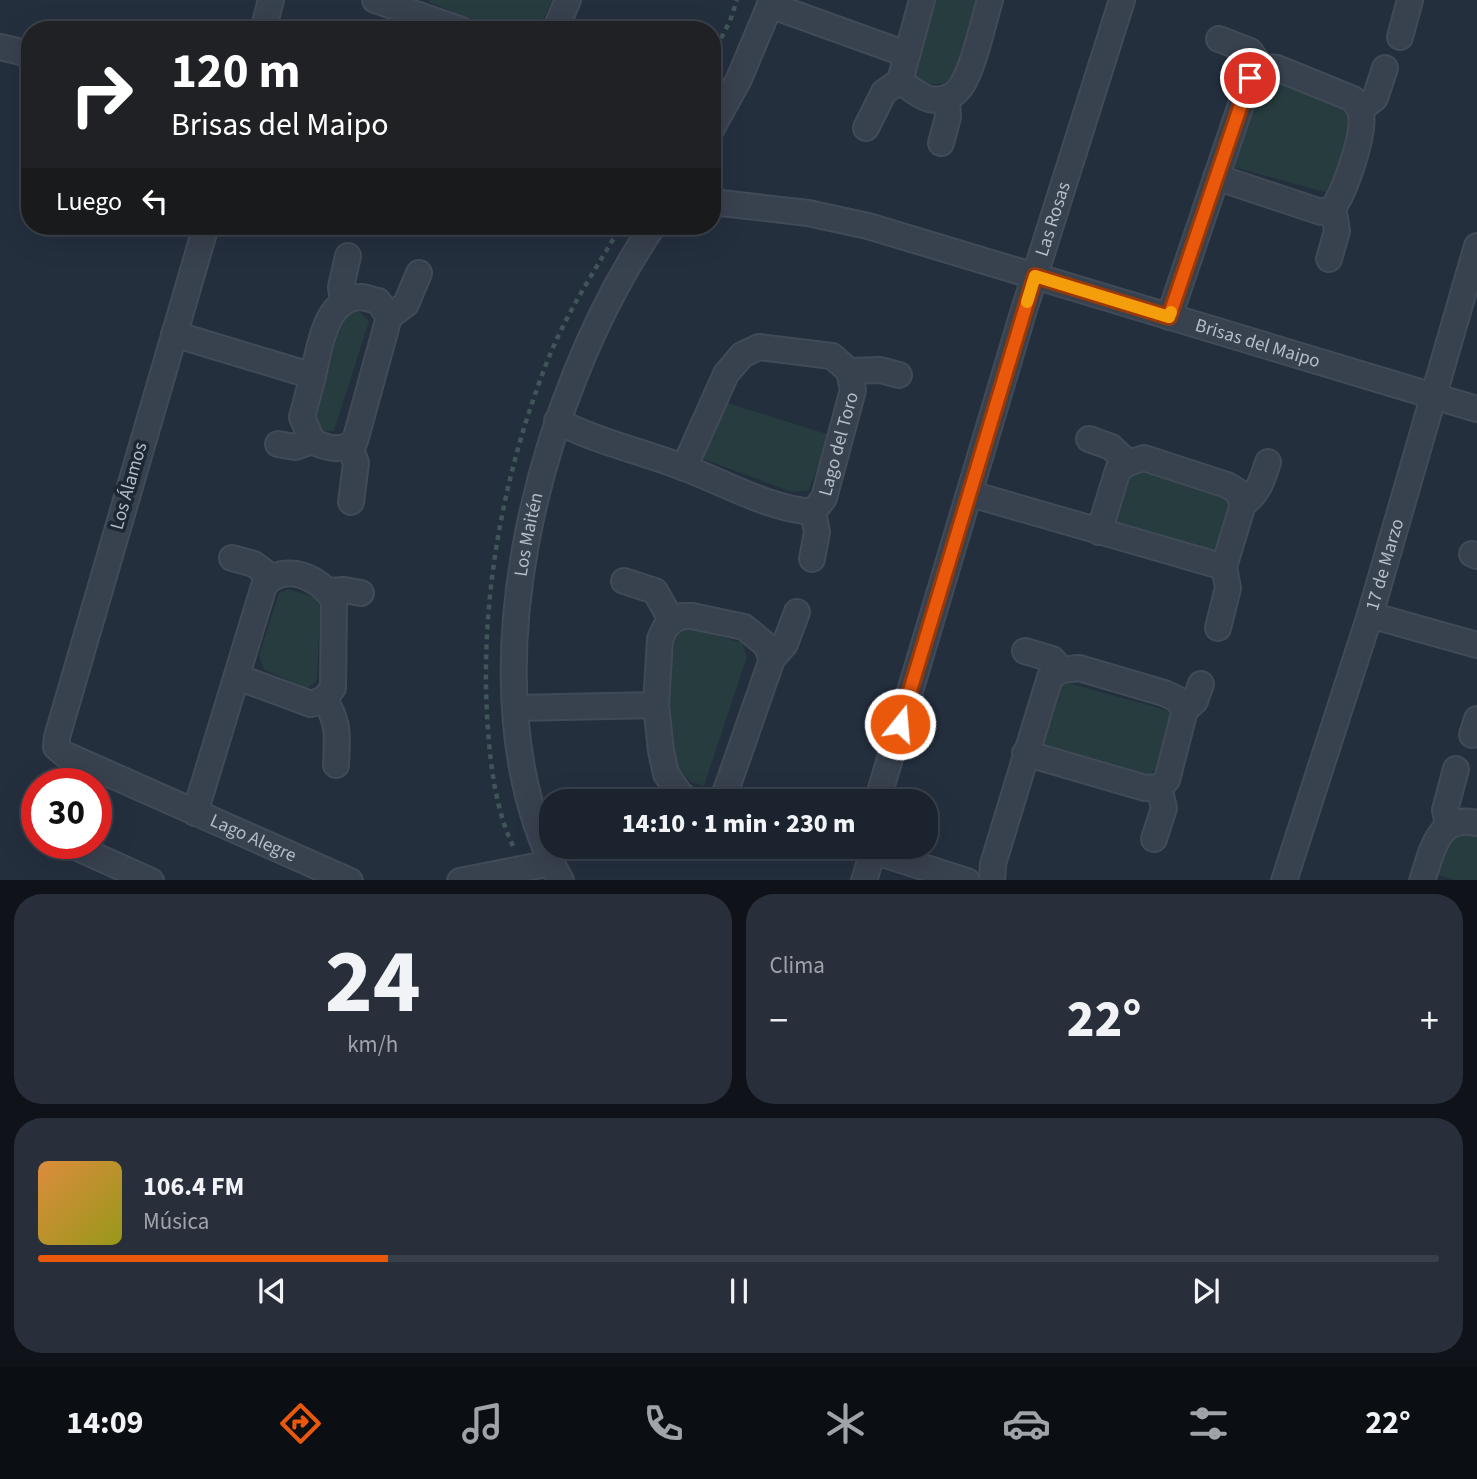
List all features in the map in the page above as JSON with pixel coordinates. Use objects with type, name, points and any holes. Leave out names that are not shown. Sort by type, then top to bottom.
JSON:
[{"type":"street","points":[[265,21],[271,0]]},
{"type":"street","points":[[375,0],[417,6],[444,21]]},
{"type":"street","points":[[559,21],[568,0]]},
{"type":"street","points":[[866,128],[884,92],[901,81],[922,0]]},
{"type":"street","points":[[901,81],[929,99],[947,99],[958,91],[965,79],[990,0]]},
{"type":"street","name":"Las Rosas","points":[[881,789],[1035,276],[1122,0]]},
{"type":"street","points":[[1400,37],[1410,0]]},
{"type":"street","points":[[721,112],[739,79],[771,3],[906,54]]},
{"type":"street","points":[[1219,39],[1250,51],[1261,67]]},
{"type":"street","points":[[0,47],[21,52]]},
{"type":"street","points":[[1169,317],[1216,177],[1250,78],[1261,67],[1277,68],[1353,99],[1360,110],[1362,124],[1344,192],[1333,208],[1321,212],[1216,177]]},
{"type":"street","points":[[1360,110],[1375,98],[1385,68]]},
{"type":"street","points":[[942,144],[948,117],[947,99]]},
{"type":"street","name":"Brisas del Maipo","points":[[721,203],[807,213],[859,223],[1477,409]]},
{"type":"street","points":[[1329,258],[1337,231],[1333,208]]},
{"type":"street","name":"Los Álamos","points":[[56,747],[55,742],[203,235]]},
{"type":"street","name":"Los Maitén","points":[[556,872],[536,823],[518,747],[515,653],[524,552],[541,475],[557,421],[596,325],[617,284],[647,235]]},
{"type":"street","name":"17 de Marzo","points":[[1284,880],[1370,615],[1477,246]]},
{"type":"street","points":[[343,303],[341,288],[348,256]]},
{"type":"street","points":[[390,317],[379,301],[360,297],[343,303],[332,313],[321,342],[302,417],[312,441],[329,449],[350,446],[355,441],[390,317],[406,304],[419,273]]},
{"type":"street","points":[[174,334],[313,376]]},
{"type":"street","name":"Lago del Toro","points":[[684,468],[726,374],[742,355],[759,347],[832,356],[849,371],[853,390],[824,498],[813,512]]},
{"type":"street","name":"Lago del Toro","points":[[849,371],[880,370],[899,375]]},
{"type":"street","name":"Lago del Toro","points":[[557,421],[589,437],[684,468],[742,493],[793,510],[813,512]]},
{"type":"street","points":[[1089,439],[1111,447],[1128,463]]},
{"type":"street","points":[[278,444],[295,447],[312,441]]},
{"type":"street","points":[[350,446],[356,463],[351,502]]},
{"type":"street","points":[[1099,532],[1118,470],[1143,458],[1227,485],[1237,491],[1243,504]]},
{"type":"street","points":[[1218,628],[1228,588],[1224,567],[1243,504],[1254,497],[1268,462]]},
{"type":"street","points":[[971,494],[1224,567]]},
{"type":"street","name":"Lago del Toro","points":[[812,559],[817,540],[817,522],[813,512]]},
{"type":"street","points":[[232,558],[254,564],[271,577],[286,572],[319,582],[329,591],[334,601],[333,688],[324,699],[311,704],[237,677]]},
{"type":"street","name":"Lago Alegre","points":[[195,813],[264,586],[271,577]]},
{"type":"street","points":[[624,581],[655,591],[672,621]]},
{"type":"street","points":[[329,591],[360,593]]},
{"type":"street","points":[[727,789],[772,659],[785,644],[797,612]]},
{"type":"street","points":[[1370,615],[1477,645]]},
{"type":"street","points":[[676,789],[666,774],[656,705],[660,639],[665,628],[682,616],[744,627],[766,645],[772,659]]},
{"type":"street","points":[[1025,650],[1052,659],[1062,670]]},
{"type":"street","points":[[992,880],[993,864],[1050,677],[1062,670],[1079,668],[1164,693],[1177,699],[1185,710]]},
{"type":"street","points":[[1025,753],[1145,788],[1159,787],[1167,780],[1185,710],[1195,701],[1201,684]]},
{"type":"street","points":[[324,699],[338,726],[337,765]]},
{"type":"street","points":[[515,708],[656,705]]},
{"type":"street","name":"Lago Alegre","points":[[56,747],[64,754],[350,880]]},
{"type":"street","points":[[1448,826],[1445,810],[1456,769]]},
{"type":"street","points":[[1154,839],[1164,808],[1159,787]]},
{"type":"street","points":[[1422,880],[1438,837],[1448,826],[1468,821],[1477,823]]},
{"type":"street","points":[[103,859],[151,880]]},
{"type":"street","points":[[864,880],[869,859]]},
{"type":"street","points":[[903,859],[967,880]]},
{"type":"street","points":[[460,880],[556,872]]},
{"type":"path","points":[[721,36],[737,0]]},
{"type":"green space","points":[[552,0],[542,21],[480,21],[428,2]]},
{"type":"green space","points":[[929,0],[976,0],[955,73],[945,83],[925,85],[912,77]]},
{"type":"green space","points":[[1274,73],[1350,103],[1353,120],[1332,194],[1234,167],[1261,82]]},
{"type":"green space","points":[[354,306],[369,321],[334,431],[318,431],[309,421],[331,317]]},
{"type":"green space","points":[[724,402],[830,435],[809,490],[792,492],[703,459]]},
{"type":"green space","points":[[1127,465],[1223,490],[1235,503],[1217,559],[1109,522]]},
{"type":"green space","points":[[288,589],[314,597],[320,605],[317,681],[306,689],[264,669],[259,655],[279,593]]},
{"type":"green space","points":[[667,625],[742,643],[747,657],[704,786],[691,782],[675,765],[660,696]]},
{"type":"green space","points":[[1057,680],[1173,712],[1156,768],[1150,776],[1138,778],[1037,748]]},
{"type":"green space","points":[[1448,819],[1477,827],[1477,880],[1455,880],[1431,873]]},
{"type":"slow traffic","points":[[1027,302],[1035,276],[1169,317],[1171,312]]},
{"type":"route","points":[[900,724],[1035,276],[1169,317],[1250,78]]}]
